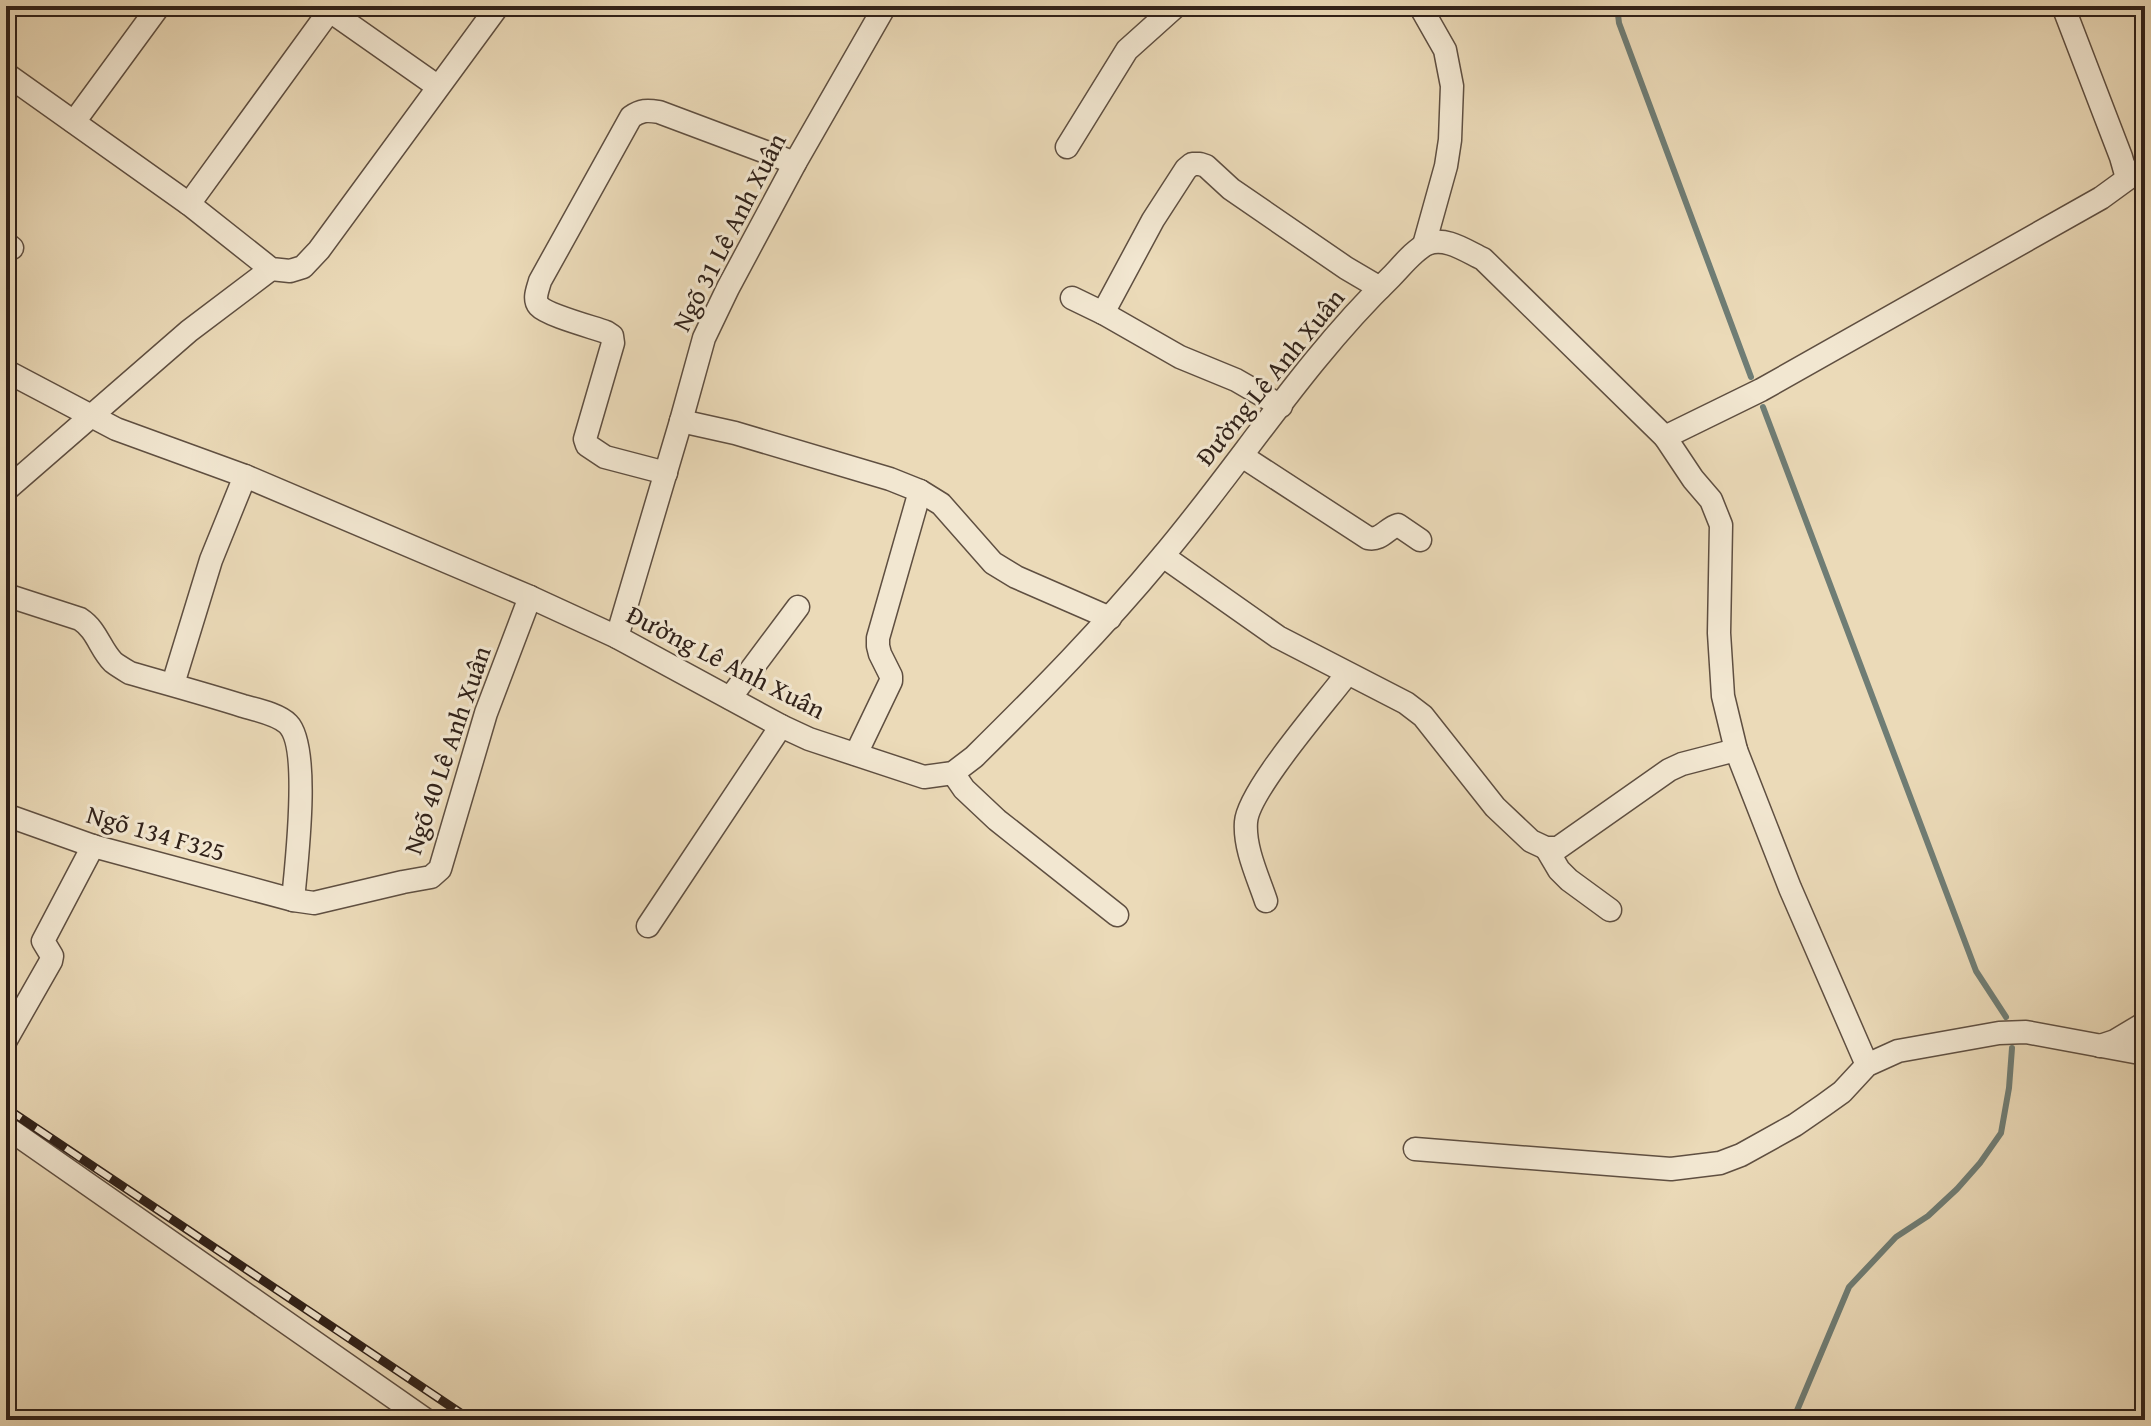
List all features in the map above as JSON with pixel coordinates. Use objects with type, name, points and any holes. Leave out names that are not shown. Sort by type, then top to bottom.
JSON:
[{"type":"street","points":[[74,122],[159,6]]},
{"type":"street","points":[[6,74],[189,204],[271,269],[290,271],[303,267],[319,250],[498,6]]},
{"type":"street","name":"Ngõ 31 Lê Anh Xuân","points":[[617,637],[704,338],[795,163],[885,6]]},
{"type":"street","points":[[1067,147],[1127,50],[1176,6]]},
{"type":"street","points":[[1420,6],[1445,50],[1452,86],[1446,166],[1424,245],[1440,241],[1483,259],[1665,437],[1711,500],[1721,525],[1719,633],[1723,696],[1736,750],[1790,888],[1867,1065]]},
{"type":"street","points":[[1665,437],[1761,390],[2101,198],[2136,172],[2121,157],[2063,6]]},
{"type":"street","points":[[189,204],[329,8],[437,86]]},
{"type":"street","points":[[666,473],[605,457],[587,445],[585,439],[613,343],[612,336],[539,305],[536,299],[540,281],[631,117],[639,112],[659,112],[795,163]]},
{"type":"street","points":[[1103,313],[1153,220],[1192,164],[1206,166],[1231,189],[1380,288]]},
{"type":"street","name":"Đường Lê Anh Xuân","points":[[6,371],[116,429],[245,476],[530,597],[617,637],[809,739],[924,777],[953,773],[974,757],[1110,618],[1364,303],[1424,245]]},
{"type":"street","points":[[6,490],[212,312],[271,269]]},
{"type":"street","points":[[1072,298],[1180,357],[1236,380],[1281,406]]},
{"type":"street","points":[[681,421],[735,433],[890,479],[920,491],[941,504],[993,563],[1016,577],[1110,618]]},
{"type":"street","points":[[1242,456],[1368,538],[1377,538],[1398,525],[1420,540]]},
{"type":"street","points":[[173,684],[211,560],[245,476]]},
{"type":"street","points":[[856,754],[891,681],[878,638],[920,491]]},
{"type":"street","points":[[1163,556],[1278,637],[1406,703],[1423,716],[1495,807],[1531,841],[1546,848],[1558,848],[1669,770],[1736,750]]},
{"type":"street","points":[[6,595],[80,619],[96,633],[113,662],[130,673],[261,711],[283,720],[291,727],[299,749],[300,824],[293,900]]},
{"type":"street","name":"Ngõ 40 Lê Anh Xuân","points":[[293,900],[314,903],[431,877],[440,869],[486,713],[530,597]]},
{"type":"street","points":[[730,698],[798,607]]},
{"type":"street","points":[[1266,901],[1249,850],[1246,823],[1249,809],[1270,775],[1347,674]]},
{"type":"street","points":[[648,926],[781,726]]},
{"type":"street","points":[[953,773],[964,789],[997,820],[1117,915]]},
{"type":"street","name":"Ngõ 134 F325","points":[[6,815],[93,846],[293,900]]},
{"type":"street","points":[[6,1040],[51,961],[52,956],[43,941],[93,846]]},
{"type":"street","points":[[1546,848],[1569,880],[1610,910]]},
{"type":"street","points":[[2100,1046],[2145,1023]]},
{"type":"street","points":[[1415,1149],[1671,1169],[1720,1163],[1795,1125],[1842,1092],[1867,1065],[1898,1051],[1999,1033],[2026,1032],[2145,1054]]},
{"type":"street","points":[[6,1127],[426,1420]]},
{"type":"waterway","points":[[1617,6],[1619,23],[1751,377]]},
{"type":"waterway","points":[[1763,407],[1976,971],[2006,1017]]},
{"type":"waterway","points":[[1793,1420],[1849,1287],[1896,1237],[1928,1216],[1957,1189],[2001,1133],[2012,1048]]},
{"type":"railway","points":[[6,1108],[471,1420]]}]
